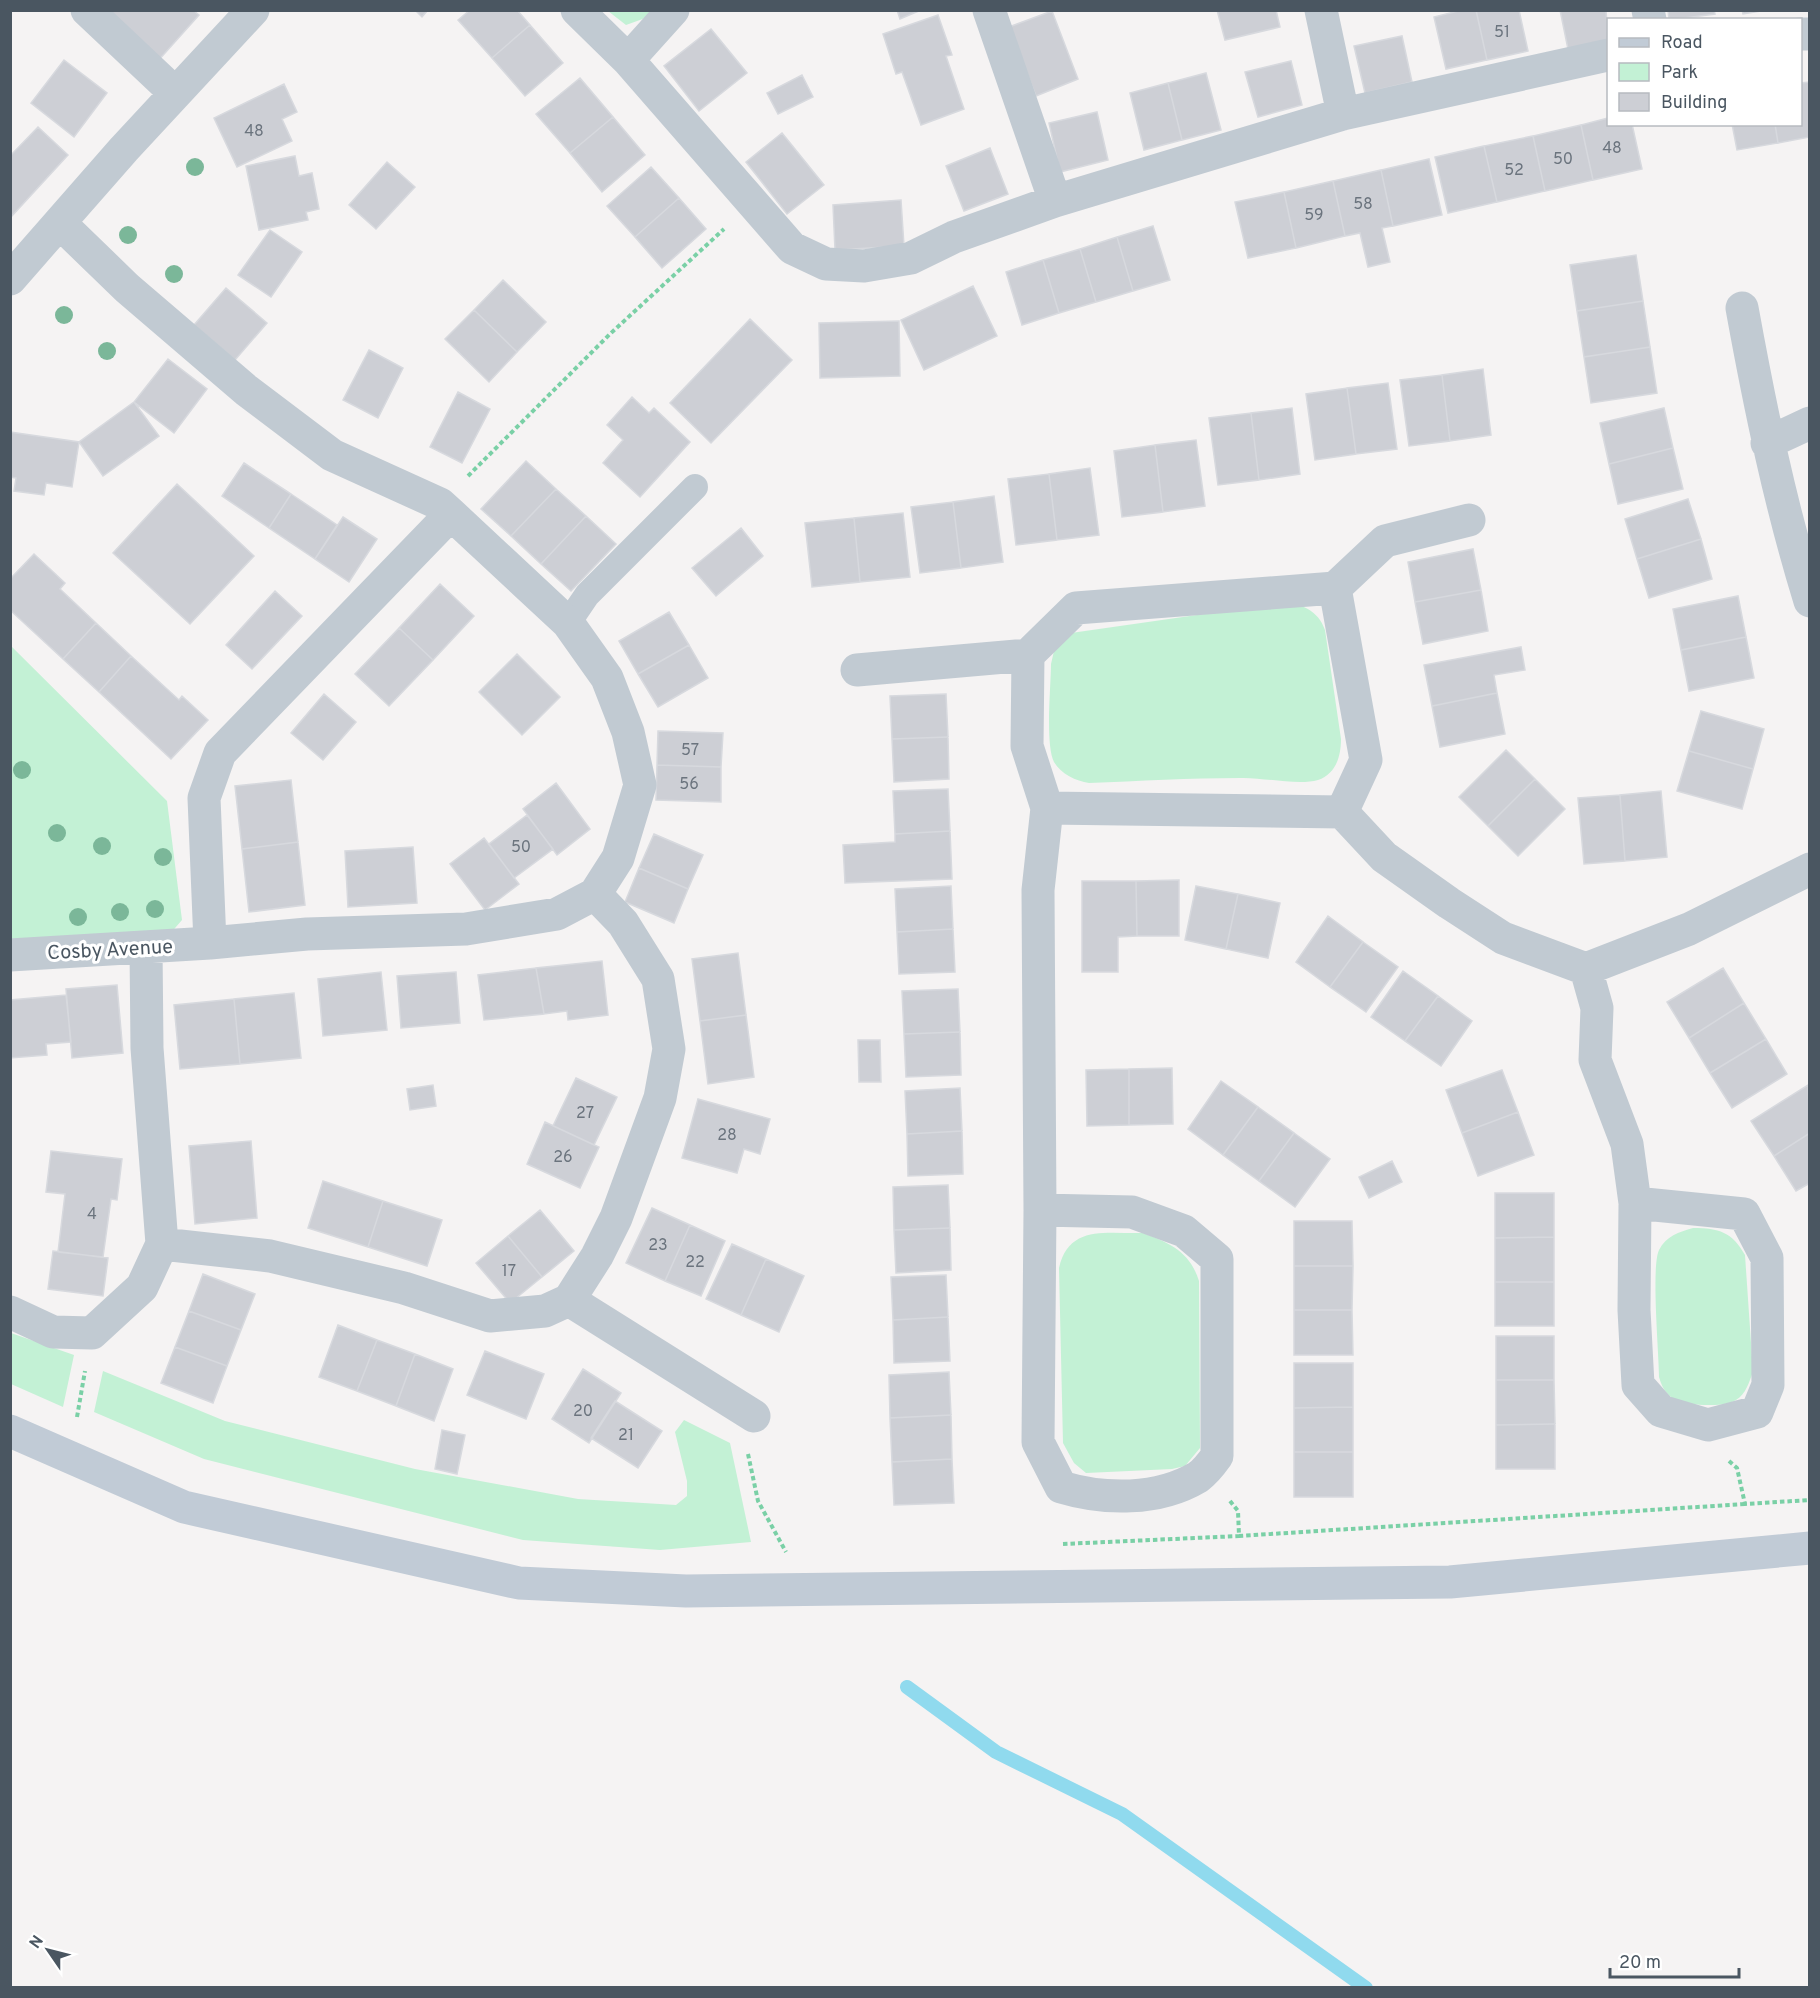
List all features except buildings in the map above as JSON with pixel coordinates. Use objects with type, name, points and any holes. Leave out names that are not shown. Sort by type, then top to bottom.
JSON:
[{"type":"street","points":[[87,10],[175,93]]},
{"type":"street","points":[[10,279],[175,93],[253,10]]},
{"type":"street","points":[[577,10],[628,60],[792,248],[826,264],[864,266],[911,258],[954,237],[1055,201],[1343,114],[1607,54]]},
{"type":"street","points":[[628,60],[673,10]]},
{"type":"street","points":[[988,10],[1055,201]]},
{"type":"street","points":[[1321,10],[1343,114]]},
{"type":"street","points":[[60,223],[127,288],[246,390],[332,455],[446,509],[568,623],[608,678],[628,732],[640,785],[618,858],[595,894],[623,924],[658,979],[669,1048],[660,1098],[616,1218],[597,1256],[568,1300],[545,1311],[490,1316],[404,1288],[270,1256],[162,1244]]},
{"type":"street","points":[[1742,308],[1767,443],[1785,519],[1809,601]]},
{"type":"street","points":[[1767,443],[1809,423]]},
{"type":"street","points":[[210,943],[204,798],[220,753],[446,509]]},
{"type":"street","points":[[857,670],[1028,655],[1076,608],[1335,588],[1385,541],[1468,520]]},
{"type":"street","points":[[1335,588],[1366,760],[1342,812]]},
{"type":"street","points":[[1028,655],[1027,746],[1047,808],[1038,890],[1040,1210],[1038,1442],[1061,1486],[1088,1495],[1153,1495],[1199,1476],[1217,1456],[1217,1259],[1184,1231],[1132,1212],[1040,1210]]},
{"type":"street","points":[[1047,808],[1342,812],[1384,857],[1503,938],[1586,969],[1689,929],[1809,870]]},
{"type":"street","name":"Cosby Avenue","points":[[10,955],[210,943],[307,934],[466,929],[557,915],[595,894]]},
{"type":"street","points":[[10,1312],[53,1332],[92,1333],[141,1287],[162,1244],[147,1048],[146,947]]},
{"type":"street","points":[[1586,969],[1597,1008],[1595,1060],[1627,1144],[1635,1203],[1634,1310],[1638,1385],[1661,1411],[1708,1425],[1757,1412],[1768,1384],[1767,1258],[1744,1214],[1635,1203]]},
{"type":"street","points":[[568,1300],[754,1416]]},
{"type":"street","points":[[10,1431],[184,1507],[519,1583],[698,1591],[1450,1582],[1809,1548]]},
{"type":"lane","points":[[568,623],[587,596],[695,487]]},
{"type":"path","points":[[446,509],[610,334],[753,201]]},
{"type":"path","points":[[70,1456],[92,1333]]},
{"type":"path","points":[[754,1416],[746,1442],[758,1501],[789,1557]]},
{"type":"path","points":[[1708,1425],[1718,1452],[1737,1467],[1745,1504]]},
{"type":"path","points":[[1199,1476],[1218,1485],[1238,1511],[1239,1536]]},
{"type":"path","points":[[1062,1545],[1809,1500]]},
{"type":"green space","points":[[608,11],[655,11],[651,16],[626,25]]},
{"type":"green space","points":[[1281,603],[1295,604],[1308,609],[1318,617],[1325,630],[1341,739],[1336,764],[1324,777],[1310,782],[1240,778],[1089,783],[1069,776],[1054,762],[1051,754],[1049,714],[1051,664],[1054,651],[1071,633]]},
{"type":"green space","points":[[10,645],[167,801],[182,920],[169,935],[11,943]]},
{"type":"green space","points":[[1693,1228],[1717,1230],[1730,1236],[1745,1255],[1753,1372],[1742,1394],[1736,1400],[1726,1404],[1699,1405],[1677,1401],[1666,1392],[1659,1377],[1655,1292],[1659,1250],[1669,1238]]},
{"type":"green space","points":[[1103,1233],[1143,1233],[1178,1250],[1190,1263],[1199,1281],[1200,1448],[1185,1466],[1172,1469],[1086,1473],[1074,1463],[1063,1443],[1059,1268],[1071,1244],[1080,1238]]},
{"type":"green space","points":[[11,1333],[74,1355],[63,1407],[11,1384]]},
{"type":"green space","points":[[103,1371],[225,1421],[415,1469],[578,1499],[676,1505],[687,1496],[687,1481],[675,1432],[684,1420],[730,1443],[751,1542],[660,1550],[523,1540],[204,1459],[94,1412]]},
{"type":"waterway","points":[[907,1687],[996,1752],[1122,1814],[1366,1988]]}]
